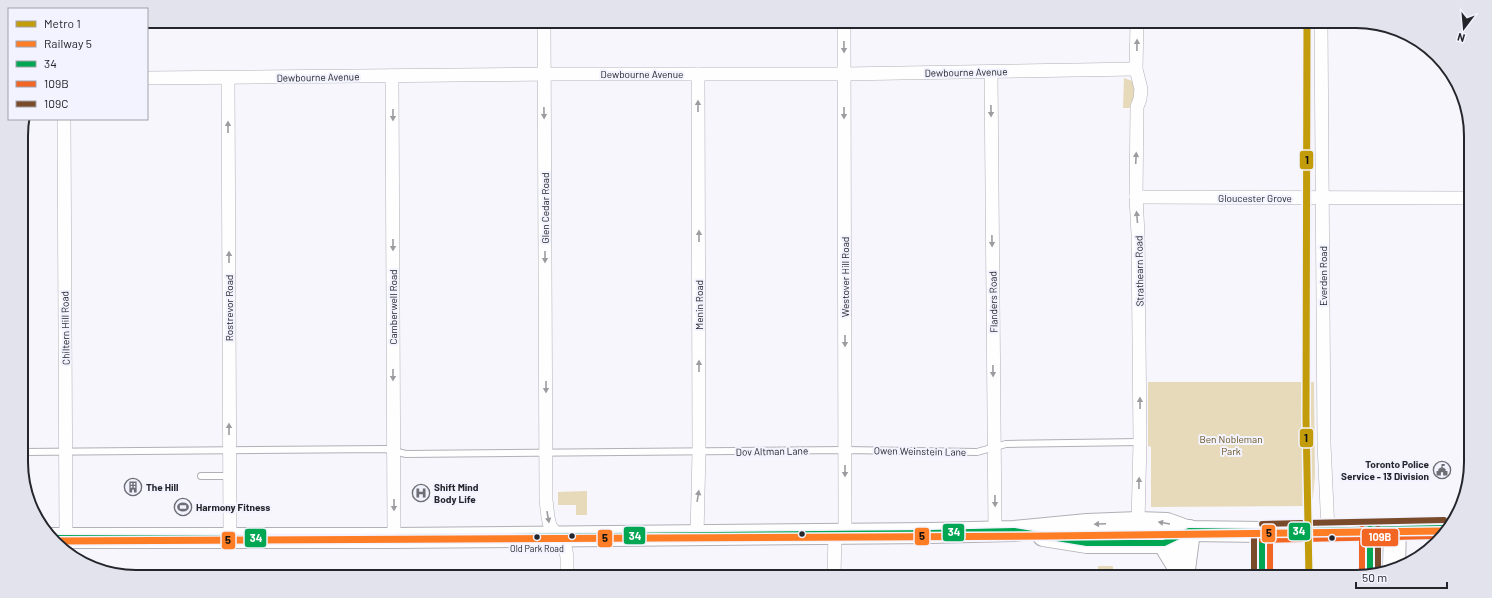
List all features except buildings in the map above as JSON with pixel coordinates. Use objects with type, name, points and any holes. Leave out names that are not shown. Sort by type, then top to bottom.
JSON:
[{"type":"highway","points":[[1394,563],[1395,529]]},
{"type":"highway","points":[[1184,570],[1189,531]]},
{"type":"highway","points":[[1164,543],[1180,570]]},
{"type":"main road","points":[[1118,543],[1127,539],[1134,533],[1138,522]]},
{"type":"main road","points":[[60,538],[394,538],[1004,531],[1087,524],[1138,522],[1167,523],[1189,531],[1262,532],[1442,528]]},
{"type":"main road","points":[[1004,531],[1087,543],[1164,543],[1189,531]]},
{"type":"street","name":"Glen Cedar Road","points":[[544,28],[546,453],[548,517],[550,526],[557,536]]},
{"type":"street","name":"Westover Hill Road","points":[[835,570],[840,533],[845,450],[844,28]]},
{"type":"street","name":"Strathearn Road","points":[[1137,28],[1136,69],[1141,89],[1140,100],[1137,107],[1136,197],[1138,234],[1140,442],[1138,522]]},
{"type":"street","name":"Everden Road","points":[[1321,28],[1324,444],[1328,530]]},
{"type":"street","name":"Dewbourne Avenue","points":[[148,78],[544,74],[844,74],[1136,69]]},
{"type":"street","name":"Flanders Road","points":[[991,72],[994,448],[1004,531]]},
{"type":"street","name":"Menin Road","points":[[697,535],[699,452],[698,74]]},
{"type":"street","name":"Camberwell Road","points":[[392,76],[394,538]]},
{"type":"street","name":"Rostrevor Road","points":[[228,78],[230,538]]},
{"type":"street","name":"Chiltern Hill Road","points":[[58,536],[66,451],[64,120]]},
{"type":"street","name":"Gloucester Grove","points":[[1136,197],[1464,198]]},
{"type":"street","points":[[557,536],[565,546],[567,570]]},
{"type":"lane","name":"Owen Weinstein Lane","points":[[845,450],[977,452],[1006,444],[1140,442]]},
{"type":"lane","name":"Dov Altman Lane","points":[[28,452],[385,449],[406,454],[845,450]]},
{"type":"lane","points":[[201,476],[230,476]]},
{"type":"lane","points":[[1370,529],[1370,569]]},
{"type":"lane","points":[[1262,532],[1262,570]]},
{"type":"green space","points":[[1124,78],[1135,84],[1136,96],[1131,102],[1130,108],[1123,108]]},
{"type":"green space","name":"Ben Nobleman Park","points":[[1148,382],[1314,382],[1315,475],[1311,504],[1309,506],[1151,507],[1151,447],[1148,446]]},
{"type":"green space","points":[[587,491],[587,515],[576,515],[576,505],[558,505],[558,492]]},
{"type":"green space","points":[[1098,566],[1113,566],[1113,570],[1098,570]]},
{"type":"metro line","name":"1","points":[[1307,28],[1306,419],[1309,570]]},
{"type":"rail line","name":"5","points":[[63,541],[1048,536],[1439,531]]},
{"type":"transit line","name":"109C","points":[[1262,524],[1444,520]]},
{"type":"transit line","name":"34","points":[[60,538],[394,538],[1014,531],[1087,543],[1164,543],[1189,531],[1262,532],[1442,528]]},
{"type":"transit line","name":"109B","points":[[1362,529],[1362,570]]},
{"type":"transit line","name":"34","points":[[1370,529],[1370,569]]},
{"type":"transit line","name":"109C","points":[[1378,529],[1378,568]]},
{"type":"transit line","name":"109C","points":[[1254,532],[1254,570]]},
{"type":"transit line","name":"34","points":[[1262,532],[1262,570]]},
{"type":"transit line","name":"109B","points":[[1270,532],[1270,570]]},
{"type":"transit line","name":"109B","points":[[1262,540],[1434,536]]},
{"type":"place","name":"Toronto Police Service - 13 Division","points":[[1442,470]]},
{"type":"place","name":"The Hill","points":[[133,487]]},
{"type":"place","name":"Shift Mind Body Life","points":[[421,493]]},
{"type":"place","name":"Harmony Fitness","points":[[183,507]]},
{"type":"place","name":"Old Park Road","points":[[537,537]]}]
